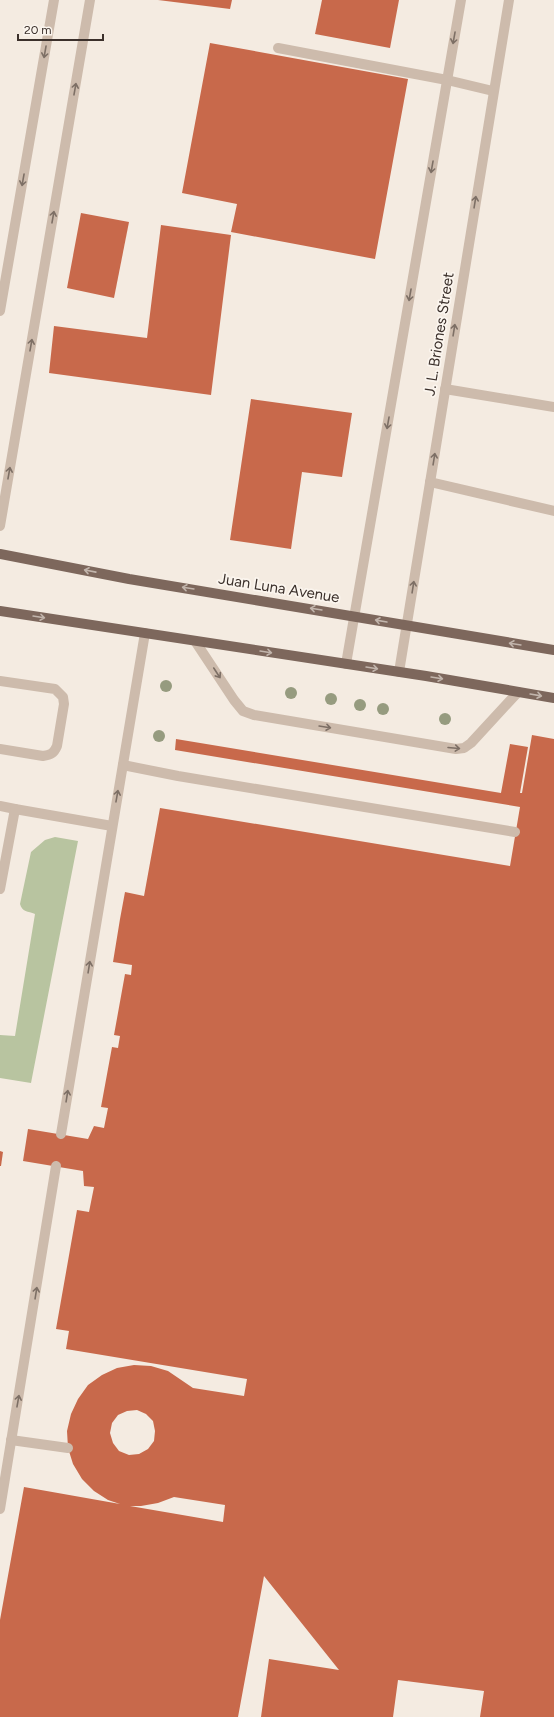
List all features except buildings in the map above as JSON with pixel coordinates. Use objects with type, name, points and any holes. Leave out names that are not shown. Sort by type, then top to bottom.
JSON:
[{"type":"main road","name":"Juan Luna Avenue","points":[[0,554],[129,579],[554,650]]},
{"type":"main road","points":[[0,611],[399,672],[554,698]]},
{"type":"street","points":[[0,312],[54,0]]},
{"type":"street","points":[[0,526],[90,0]]},
{"type":"street","points":[[346,664],[461,0]]},
{"type":"street","name":"J. L. Briones Street","points":[[399,672],[509,0]]},
{"type":"street","points":[[278,48],[447,80],[493,91]]},
{"type":"street","points":[[445,389],[554,407]]},
{"type":"street","points":[[430,482],[554,511]]},
{"type":"street","points":[[61,1134],[145,633]]},
{"type":"street","points":[[195,641],[234,700],[243,711],[254,716],[456,749],[464,748],[471,743],[518,692]]},
{"type":"street","points":[[0,681],[55,689],[64,697],[55,752],[43,756],[0,749]]},
{"type":"street","points":[[122,765],[178,776],[515,832]]},
{"type":"street","points":[[0,806],[112,826]]},
{"type":"street","points":[[0,889],[15,809]]},
{"type":"street","points":[[0,1510],[56,1166]]},
{"type":"street","points":[[11,1440],[68,1448]]},
{"type":"green space","points":[[55,837],[78,841],[31,1083],[0,1078],[0,1035],[15,1036],[35,914],[24,910],[20,904],[31,852],[45,840]]}]
